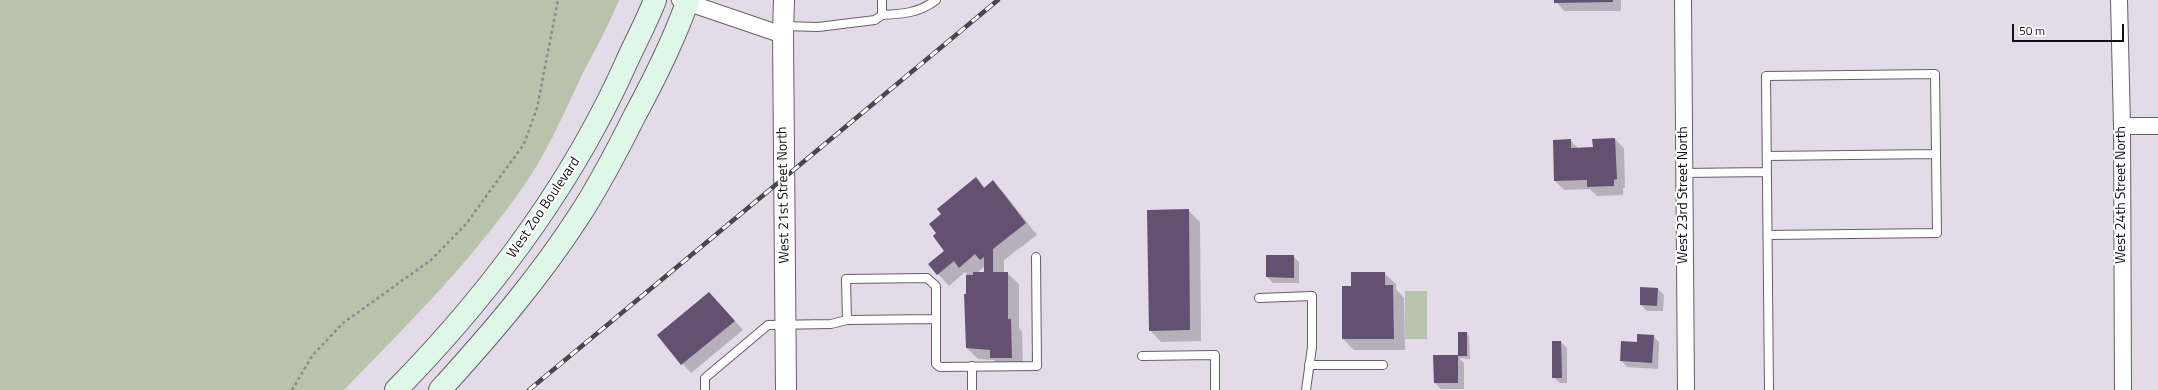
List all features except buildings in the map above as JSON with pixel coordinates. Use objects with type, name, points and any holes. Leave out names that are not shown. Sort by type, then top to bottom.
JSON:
[{"type":"main road","name":"West Zoo Boulevard","points":[[396,390],[429,356],[475,304],[517,250],[547,206],[588,141],[620,78],[654,0]]},
{"type":"main road","points":[[440,390],[480,347],[528,287],[579,216],[615,154],[652,84],[685,1]]},
{"type":"street","name":"West 21st Street North","points":[[784,0],[786,390]]},
{"type":"street","name":"West 23rd Street North","points":[[1683,0],[1686,390]]},
{"type":"street","name":"West 24th Street North","points":[[2119,0],[2122,126],[2123,390]]},
{"type":"street","points":[[685,1],[783,31]]},
{"type":"street","points":[[2122,126],[2158,126]]},
{"type":"lane","points":[[882,0],[882,15]]},
{"type":"lane","points":[[783,31],[875,20],[882,15],[910,13],[926,8],[936,0]]},
{"type":"lane","points":[[1768,235],[1937,233],[1935,74],[1766,76],[1767,172],[1770,390]]},
{"type":"lane","points":[[1767,156],[1936,154]]},
{"type":"lane","points":[[1684,173],[1767,172]]},
{"type":"lane","points":[[847,320],[846,279],[927,278],[936,286],[936,364],[940,367],[1037,366],[1036,257]]},
{"type":"lane","points":[[1259,298],[1312,296],[1312,347],[1306,390]]},
{"type":"lane","points":[[705,390],[705,378],[768,325],[831,324],[847,320],[936,319]]},
{"type":"lane","points":[[1142,356],[1215,355],[1215,390]]},
{"type":"lane","points":[[1309,365],[1383,364]]},
{"type":"lane","points":[[972,366],[972,390]]},
{"type":"path","points":[[292,390],[312,356],[343,323],[431,260],[466,224],[524,144],[537,108],[558,0]]},
{"type":"green space","points":[[0,0],[619,0],[544,153],[509,207],[465,262],[393,340],[344,390],[0,390]]},
{"type":"green space","points":[[1405,291],[1427,291],[1427,339],[1405,339]]},
{"type":"railway","points":[[529,390],[998,0]]}]
